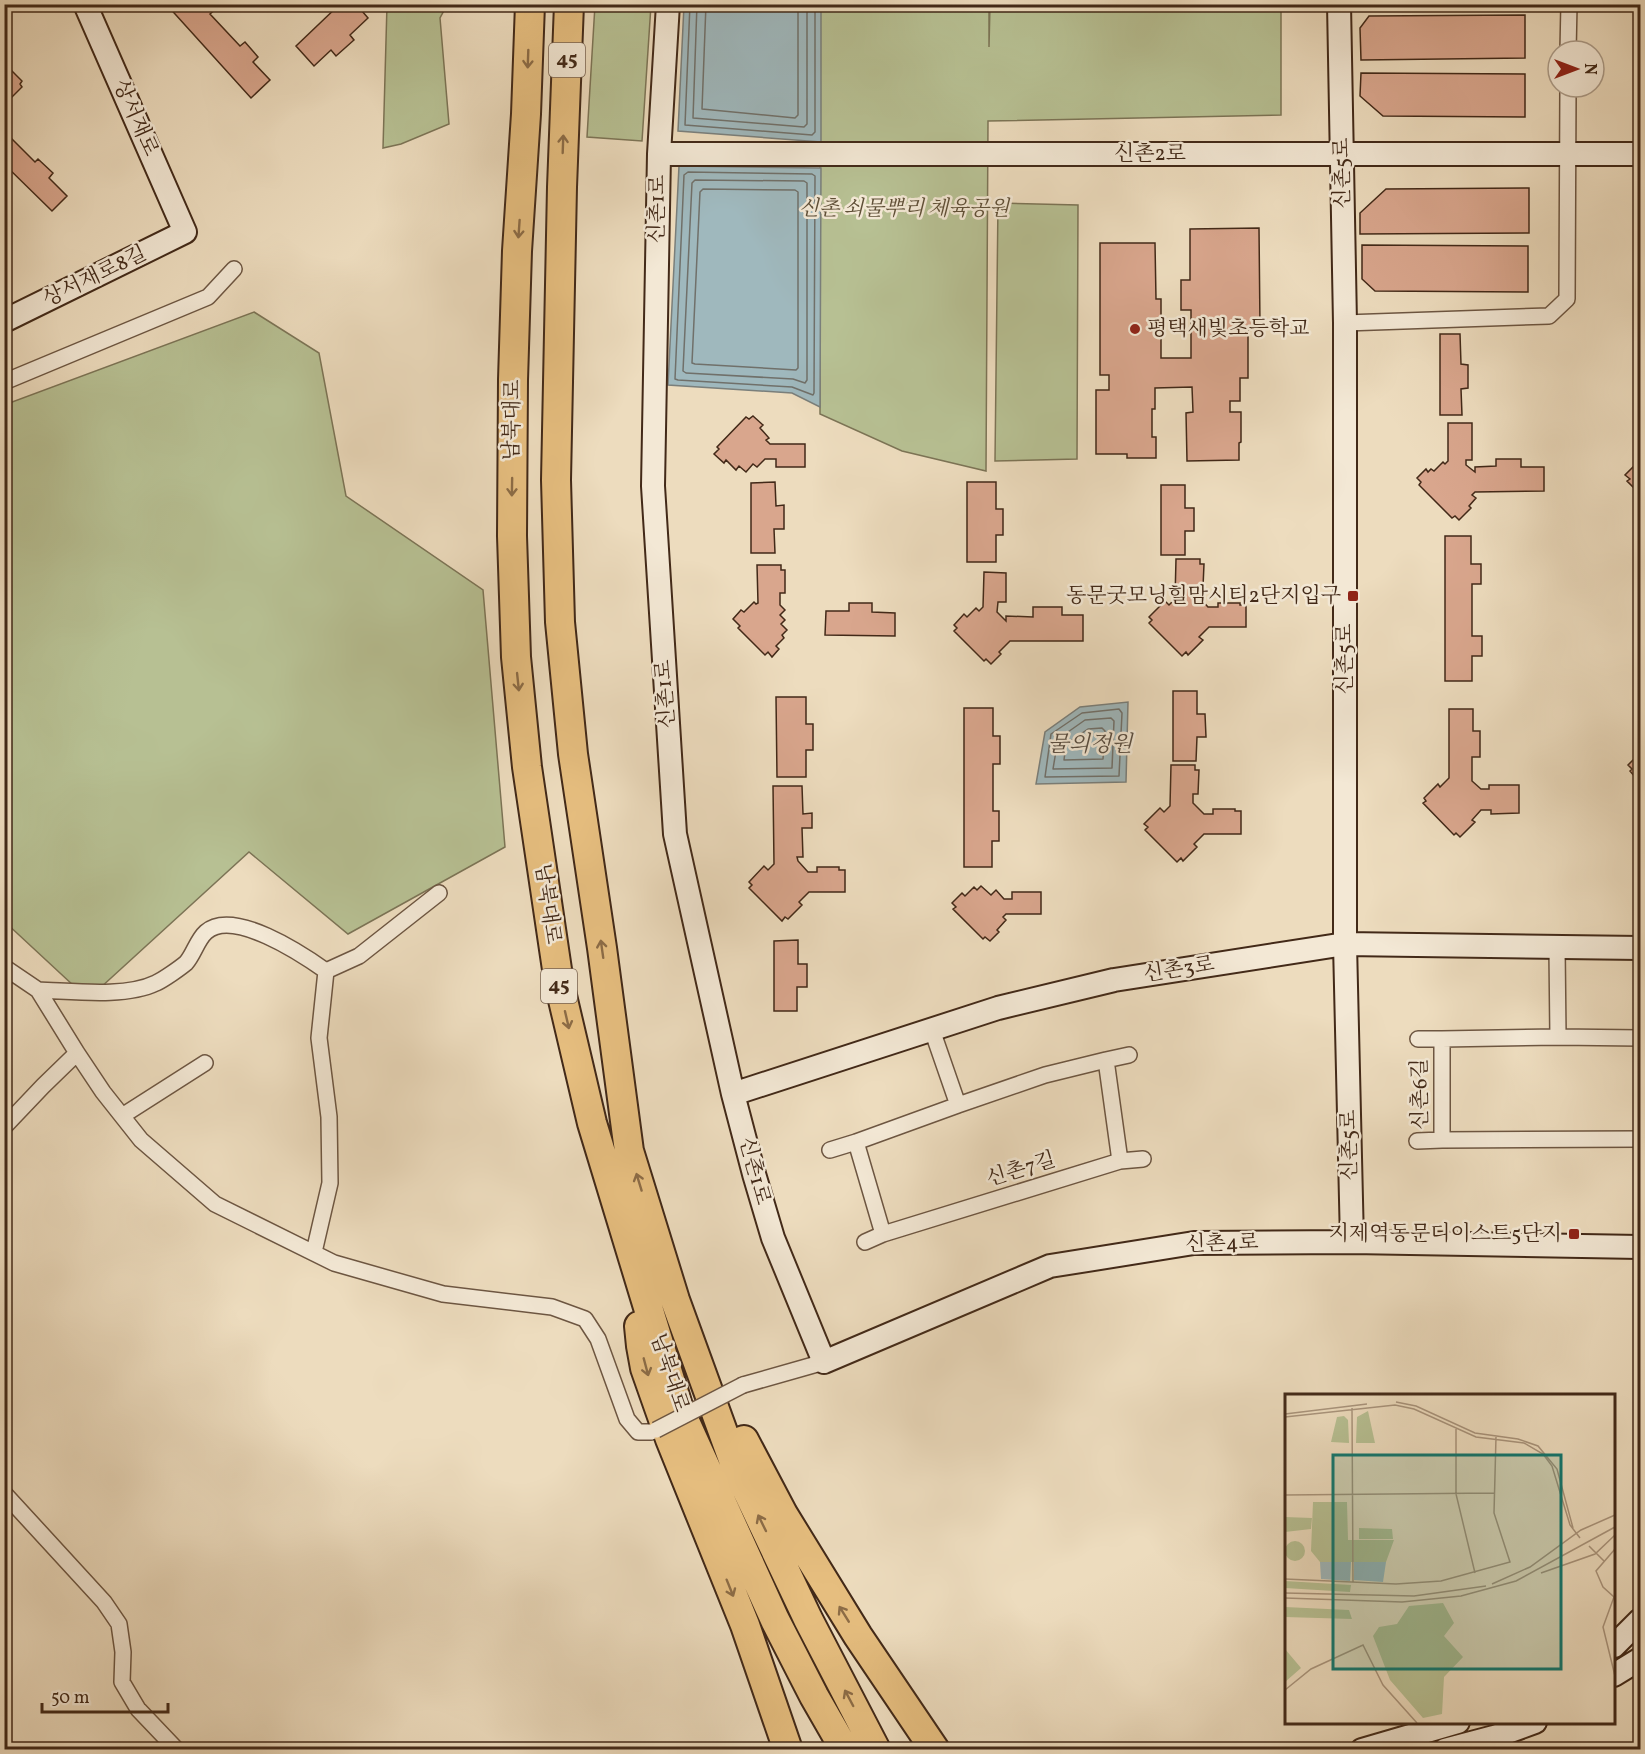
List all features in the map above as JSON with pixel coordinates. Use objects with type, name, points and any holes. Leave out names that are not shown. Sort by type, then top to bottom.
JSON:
[{"type":"highway","name":"남북대로","points":[[530,4],[517,251],[512,536],[516,657],[527,767],[559,983],[592,1124],[678,1406],[775,1620],[844,1749]]},
{"type":"highway","name":"남북대로","points":[[569,4],[562,187],[556,480],[560,622],[573,754],[629,1151],[675,1300],[735,1465],[808,1619],[876,1749]]},
{"type":"highway","points":[[652,1227],[672,1252],[747,1448],[783,1514],[858,1636],[935,1749]]},
{"type":"highway","points":[[636,1267],[641,1346],[645,1368],[670,1439],[745,1625],[788,1749]]},
{"type":"street","name":"상서재로","points":[[85,4],[185,232]]},
{"type":"street","name":"신촌1로","points":[[668,4],[659,154],[653,486],[675,834],[733,1094],[772,1238],[824,1362]]},
{"type":"street","name":"신촌5로","points":[[1339,4],[1345,323],[1345,944],[1352,1242]]},
{"type":"street","points":[[1568,39],[1569,4]]},
{"type":"street","points":[[1345,323],[1549,315],[1567,299],[1568,99]]},
{"type":"street","name":"신촌2로","points":[[659,154],[1641,154]]},
{"type":"street","name":"상서재로8길","points":[[4,321],[185,232]]},
{"type":"street","points":[[4,382],[208,297],[234,269]]},
{"type":"street","points":[[326,970],[359,956],[439,893]]},
{"type":"street","points":[[38,990],[125,992],[156,983],[186,962],[206,932],[218,925],[232,925],[269,936],[326,970]]},
{"type":"street","name":"신촌3로","points":[[733,1094],[998,1008],[1114,980],[1345,944],[1641,948]]},
{"type":"street","points":[[1557,948],[1558,1037]]},
{"type":"street","points":[[4,967],[38,990],[77,1053],[141,1140],[215,1204],[333,1263],[443,1294],[552,1307],[585,1319],[598,1340],[627,1419],[638,1432],[656,1430],[743,1385],[824,1362]]},
{"type":"street","points":[[314,1252],[330,1184],[329,1117],[319,1038],[326,970]]},
{"type":"street","points":[[932,1030],[958,1105]]},
{"type":"street","name":"신촌6길","points":[[1641,1038],[1442,1039],[1442,1140],[1641,1139]]},
{"type":"street","points":[[1418,1039],[1442,1039]]},
{"type":"street","points":[[4,1127],[77,1053]]},
{"type":"street","points":[[830,1150],[1045,1074],[1129,1055]]},
{"type":"street","points":[[1106,1060],[1120,1161]]},
{"type":"street","points":[[122,1116],[205,1063]]},
{"type":"street","points":[[1417,1141],[1442,1140]]},
{"type":"street","points":[[856,1142],[883,1234]]},
{"type":"street","name":"신촌7길","points":[[865,1242],[883,1234],[1120,1161],[1143,1159]]},
{"type":"street","name":"신촌4로","points":[[824,1362],[1050,1266],[1194,1243],[1352,1242],[1641,1247]]},
{"type":"street","points":[[4,1493],[104,1602],[119,1624],[123,1652],[122,1682],[138,1709],[177,1749]]},
{"type":"street","points":[[1615,1645],[1641,1620]]},
{"type":"street","points":[[1615,1674],[1641,1659]]},
{"type":"street","points":[[1362,1749],[1451,1724]]},
{"type":"street","points":[[1445,1749],[1494,1737],[1530,1724]]},
{"type":"green space","points":[[387,5],[447,5],[440,18],[449,124],[401,144],[383,148]]},
{"type":"green space","points":[[595,5],[651,5],[642,141],[587,137]]},
{"type":"green space","name":"신촌 쇠물뿌리 체육공원","points":[[820,5],[989,5],[989,47],[990,5],[1281,5],[1281,115],[988,121],[986,471],[902,451],[820,414]]},
{"type":"green space","points":[[998,203],[1078,205],[1077,459],[995,461]]},
{"type":"green space","points":[[254,312],[319,353],[346,496],[483,590],[505,847],[348,934],[249,852],[88,999],[5,922],[4,405]]},
{"type":"water","points":[[684,5],[821,5],[821,142],[678,131]]},
{"type":"water","points":[[679,166],[821,168],[820,407],[792,393],[668,385]]},
{"type":"water","name":"물의정원","points":[[1128,702],[1126,782],[1036,784],[1045,732],[1080,707]]},
{"type":"building","points":[[166,4],[213,4],[217,8],[210,14],[240,46],[245,42],[258,57],[253,62],[270,80],[251,98]]},
{"type":"building","points":[[340,4],[356,4],[368,18],[350,35],[354,40],[336,56],[331,50],[314,66],[296,46]]},
{"type":"building","points":[[1525,15],[1525,58],[1361,60],[1360,28],[1369,16]]},
{"type":"building","points":[[10,69],[22,81],[20,84],[22,87],[4,105],[4,71],[8,72]]},
{"type":"building","points":[[1361,73],[1525,74],[1525,117],[1383,116],[1360,96]]},
{"type":"building","points":[[4,131],[35,162],[38,159],[53,173],[49,178],[67,196],[52,211],[4,164]]},
{"type":"building","points":[[1529,188],[1529,233],[1360,234],[1360,213],[1386,189]]},
{"type":"building","points":[[1259,228],[1260,327],[1248,327],[1248,378],[1240,378],[1240,401],[1230,401],[1230,412],[1241,412],[1239,460],[1187,461],[1186,413],[1193,412],[1192,387],[1155,388],[1152,437],[1156,437],[1156,458],[1127,458],[1127,454],[1096,454],[1096,390],[1109,390],[1109,375],[1100,375],[1100,243],[1155,243],[1156,299],[1161,299],[1161,358],[1191,358],[1191,310],[1181,310],[1181,280],[1190,280],[1190,229]]},
{"type":"building","points":[[1362,245],[1528,246],[1528,292],[1375,291],[1362,279]]},
{"type":"building","points":[[1440,334],[1460,334],[1461,364],[1468,365],[1468,388],[1461,389],[1462,415],[1440,415]]},
{"type":"building","points":[[753,416],[763,425],[760,428],[769,438],[766,440],[770,444],[805,444],[805,467],[776,467],[776,459],[765,459],[757,467],[753,464],[746,472],[739,466],[736,470],[726,460],[724,463],[714,454],[719,449],[717,447],[746,417],[749,419]]},
{"type":"building","points":[[1448,423],[1472,423],[1472,460],[1466,460],[1466,465],[1475,472],[1475,467],[1496,466],[1496,459],[1521,459],[1521,467],[1544,467],[1544,491],[1475,492],[1472,495],[1476,498],[1469,506],[1471,508],[1459,520],[1455,516],[1452,518],[1419,485],[1421,482],[1417,478],[1426,469],[1428,472],[1431,469],[1434,471],[1443,462],[1445,464],[1448,461]]},
{"type":"building","points":[[1639,465],[1640,494],[1627,481],[1630,479],[1625,475],[1633,467],[1636,469]]},
{"type":"building","points":[[775,482],[776,506],[784,505],[784,529],[774,529],[775,553],[751,553],[751,483]]},
{"type":"building","points":[[967,482],[996,482],[996,509],[1003,509],[1003,535],[996,535],[996,562],[967,562]]},
{"type":"building","points":[[1161,485],[1185,485],[1185,508],[1194,508],[1194,531],[1185,531],[1185,555],[1161,555]]},
{"type":"building","points":[[1445,536],[1471,536],[1471,564],[1481,564],[1481,584],[1472,584],[1472,636],[1482,636],[1482,656],[1472,656],[1472,681],[1445,681]]},
{"type":"building","points":[[1176,559],[1200,559],[1200,564],[1204,564],[1203,587],[1198,587],[1198,596],[1208,607],[1218,607],[1218,603],[1246,605],[1246,627],[1209,627],[1199,637],[1203,640],[1188,655],[1186,652],[1182,656],[1149,623],[1152,620],[1149,617],[1165,601],[1169,605],[1175,599]]},
{"type":"building","points":[[757,565],[781,565],[781,570],[785,570],[785,593],[780,593],[780,605],[785,610],[780,615],[785,620],[781,624],[787,630],[782,635],[784,638],[776,646],[779,649],[772,657],[768,652],[765,655],[738,628],[740,626],[733,619],[741,610],[744,612],[754,602],[758,603]]},
{"type":"building","points":[[984,572],[1006,573],[1006,602],[998,602],[997,612],[1006,621],[1006,616],[1033,617],[1033,607],[1062,607],[1062,615],[1083,615],[1083,641],[1010,641],[991,664],[986,659],[984,661],[954,631],[957,628],[954,625],[964,614],[967,617],[976,608],[979,611],[983,607]]},
{"type":"building","points":[[849,603],[872,603],[872,612],[895,613],[895,636],[825,635],[826,611],[849,611]]},
{"type":"building","points":[[1173,691],[1197,691],[1197,714],[1205,714],[1206,737],[1197,737],[1196,761],[1173,761]]},
{"type":"building","points":[[776,697],[806,697],[806,724],[813,724],[813,750],[806,750],[806,777],[777,777]]},
{"type":"building","points":[[964,708],[993,708],[993,736],[1000,736],[1000,764],[993,764],[993,811],[999,811],[999,841],[992,841],[992,867],[964,867]]},
{"type":"building","points":[[1449,709],[1473,709],[1473,731],[1480,731],[1480,757],[1472,757],[1472,781],[1481,789],[1489,789],[1489,785],[1519,785],[1519,813],[1491,814],[1491,810],[1481,810],[1472,820],[1475,822],[1460,837],[1456,833],[1454,835],[1423,803],[1426,801],[1424,798],[1438,784],[1440,787],[1449,778]]},
{"type":"building","points":[[1635,758],[1638,760],[1640,758],[1640,783],[1628,765]]},
{"type":"building","points":[[1171,765],[1195,765],[1195,770],[1199,770],[1198,794],[1193,794],[1193,803],[1204,814],[1213,814],[1213,809],[1241,811],[1241,834],[1204,834],[1194,844],[1197,847],[1183,861],[1181,858],[1177,862],[1145,830],[1148,827],[1144,824],[1160,808],[1164,812],[1170,806]]},
{"type":"building","points":[[773,786],[802,786],[803,814],[812,813],[812,828],[802,828],[803,857],[797,857],[798,861],[808,872],[817,872],[817,867],[839,867],[839,870],[845,870],[845,892],[809,892],[799,902],[802,905],[788,919],[785,917],[782,921],[749,888],[752,885],[749,882],[764,866],[768,870],[774,864]]},
{"type":"building","points":[[981,886],[991,895],[996,890],[1004,899],[1012,899],[1012,892],[1041,892],[1041,914],[1006,914],[1003,917],[1006,920],[997,930],[999,932],[990,941],[985,937],[983,939],[953,909],[956,907],[952,903],[962,893],[965,896],[974,887],[977,890]]},
{"type":"building","points":[[798,940],[798,964],[807,964],[807,987],[797,987],[797,1011],[774,1011],[774,941]]},
{"type":"place","name":"평택새빛초등학교","points":[[1135,329]]},
{"type":"place","name":"동문굿모닝힐맘시티2단지입구","points":[[1353,596]]},
{"type":"place","name":"지제역동문디이스트5단지","points":[[1574,1234]]}]
